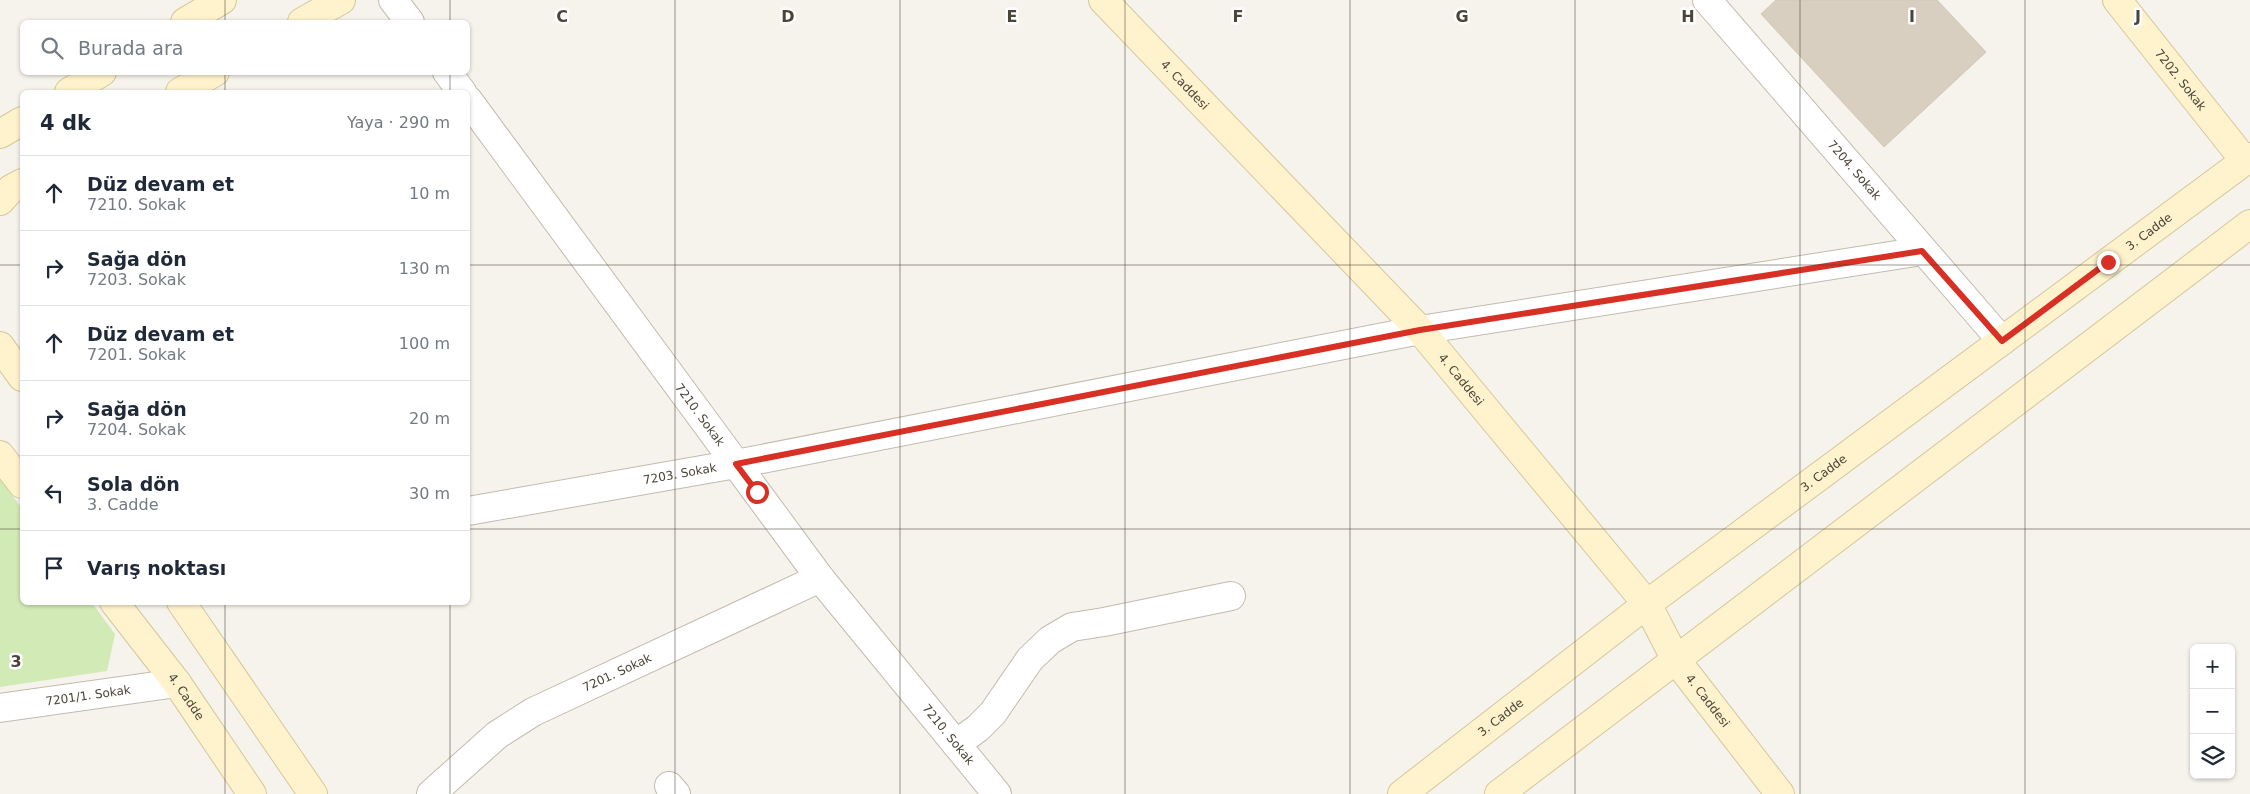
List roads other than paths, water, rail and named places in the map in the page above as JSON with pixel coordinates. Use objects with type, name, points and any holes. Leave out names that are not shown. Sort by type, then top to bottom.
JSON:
[{"type":"street","points":[[306,20],[341,0]]},
{"type":"street","points":[[393,0],[408,20]]},
{"type":"street","name":"7204. Sokak","points":[[1707,0],[1922,251],[2002,341]]},
{"type":"street","name":"7202. Sokak","points":[[2117,0],[2247,159]]},
{"type":"street","points":[[188,20],[217,1]]},
{"type":"street","name":"4. Caddesi","points":[[1108,2],[1420,330],[1647,604],[1676,660],[1780,794]]},
{"type":"street","points":[[72,90],[97,75]]},
{"type":"street","points":[[183,90],[209,75]]},
{"type":"street","points":[[449,75],[460,90]]},
{"type":"street","name":"7210. Sokak","points":[[470,103],[820,578],[997,794]]},
{"type":"street","points":[[0,134],[20,122]]},
{"type":"street","name":"3. Cadde","points":[[1402,794],[1647,604],[2247,159]]},
{"type":"street","points":[[0,201],[20,184]]},
{"type":"street","points":[[1499,794],[2250,224]]},
{"type":"street","points":[[1420,330],[1922,251]]},
{"type":"street","name":"7203. Sokak","points":[[470,511],[736,464],[1420,330]]},
{"type":"street","points":[[0,346],[20,374]]},
{"type":"street","points":[[0,455],[20,481]]},
{"type":"street","name":"7201. Sokak","points":[[431,794],[497,735],[533,712],[820,578]]},
{"type":"street","points":[[956,744],[978,728],[993,713],[1030,659],[1050,640],[1072,626],[1104,622],[1231,596]]},
{"type":"street","name":"4. Cadde","points":[[116,605],[177,683],[252,794]]},
{"type":"street","points":[[183,605],[313,794]]},
{"type":"street","name":"7201/1. Sokak","points":[[0,708],[177,683]]}]
